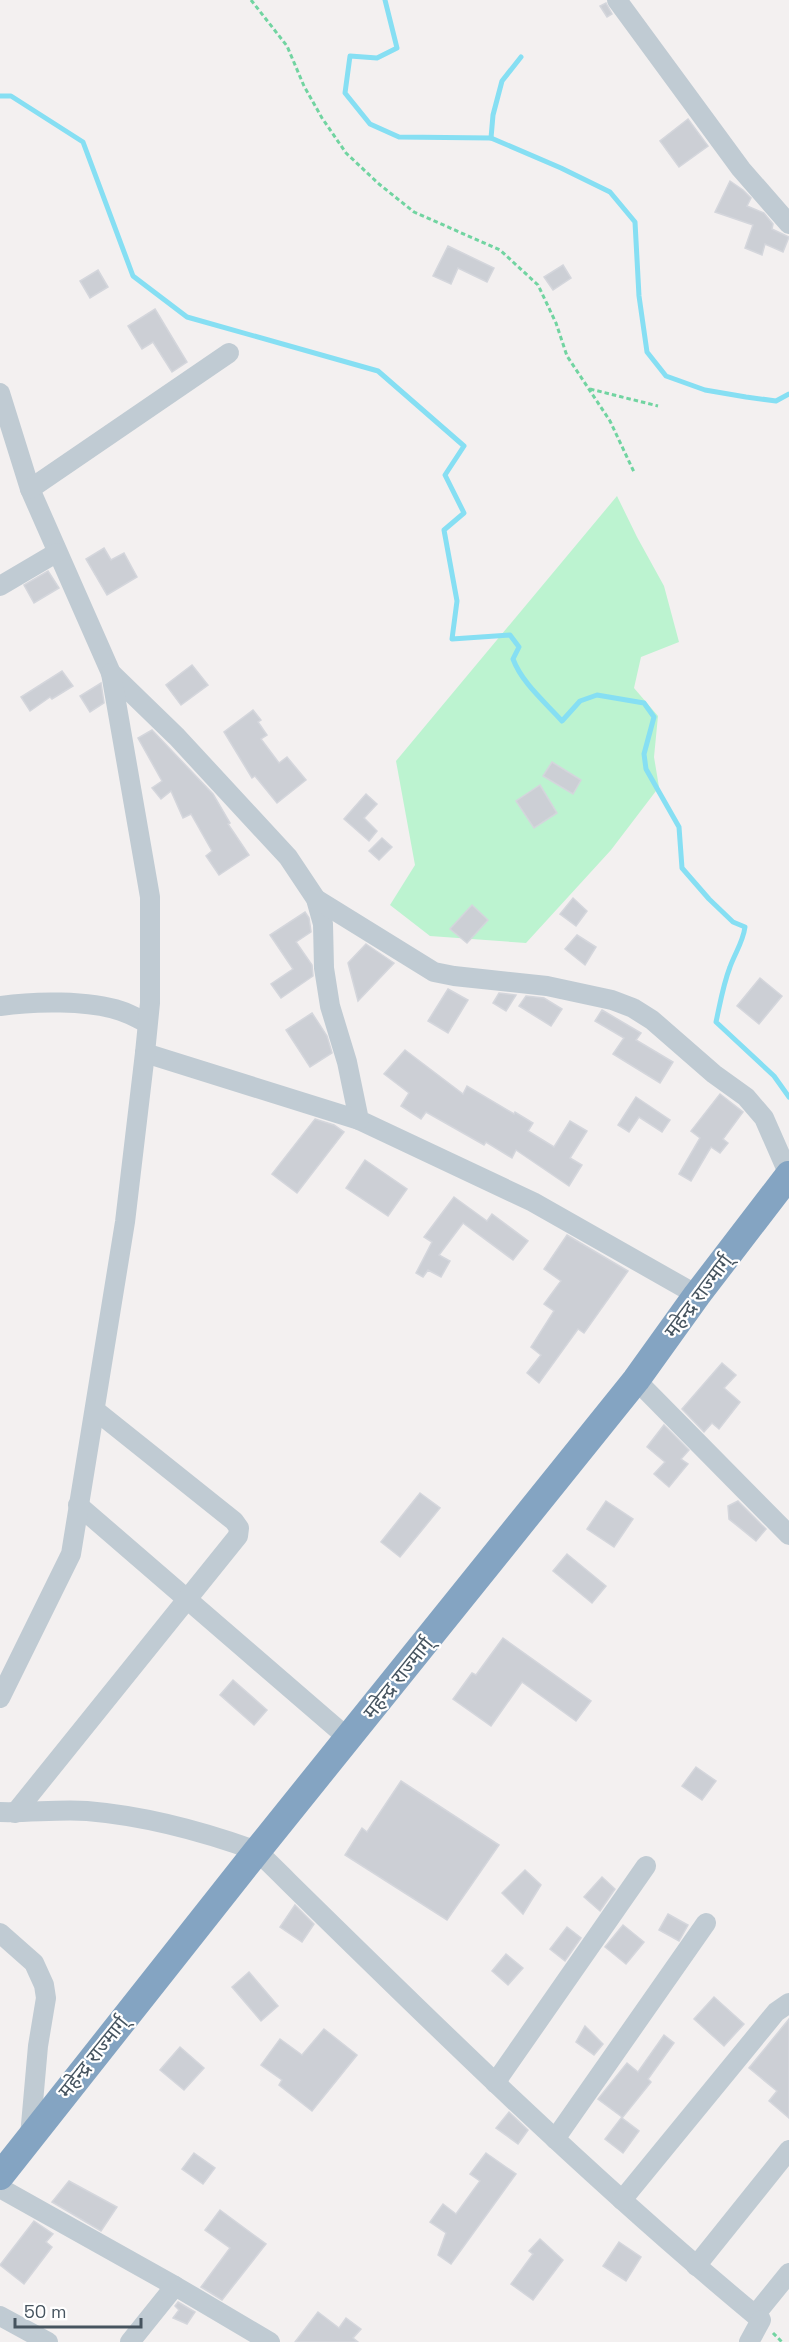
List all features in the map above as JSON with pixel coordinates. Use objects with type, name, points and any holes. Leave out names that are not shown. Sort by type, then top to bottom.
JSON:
[{"type":"highway","name":"महेन्द्र राज्मार्ग्","points":[[0,2176],[257,1851],[636,1380],[697,1295],[789,1175]]},
{"type":"street","points":[[617,0],[741,169],[789,224]]},
{"type":"street","points":[[30,489],[229,353]]},
{"type":"street","points":[[0,393],[30,489],[56,553],[111,673],[150,897],[151,966],[145,1053],[125,1222],[71,1554],[0,1698]]},
{"type":"street","points":[[0,586],[56,553]]},
{"type":"street","points":[[111,673],[177,737],[280,848],[316,899],[323,924],[324,968],[330,1006],[347,1062],[359,1120]]},
{"type":"street","points":[[316,899],[434,972],[547,986],[612,1000],[633,1008],[652,1020],[714,1074],[746,1097],[764,1118],[789,1175]]},
{"type":"street","points":[[0,1006],[30,1001],[89,1005],[120,1010],[147,1023]]},
{"type":"street","points":[[145,1053],[359,1120],[533,1202],[697,1295]]},
{"type":"street","points":[[636,1380],[789,1535]]},
{"type":"street","points":[[7,1813],[238,1536],[238,1528],[234,1521],[95,1410]]},
{"type":"street","points":[[78,1505],[349,1739]]},
{"type":"street","points":[[7,1813],[85,1811],[141,1818],[208,1833],[257,1851],[555,2139],[696,2266],[755,2315],[789,2273]]},
{"type":"street","points":[[495,2083],[646,1866]]},
{"type":"street","points":[[555,2139],[706,1923]]},
{"type":"street","points":[[0,1933],[34,1963],[44,1985],[46,1998],[38,2046],[30,2136]]},
{"type":"street","points":[[622,2200],[776,2012],[789,2003]]},
{"type":"street","points":[[696,2266],[789,2150]]},
{"type":"street","points":[[0,2188],[270,2342]]},
{"type":"street","points":[[130,2342],[175,2286]]},
{"type":"street","points":[[0,2316],[48,2342]]},
{"type":"street","points":[[749,2342],[761,2320]]},
{"type":"path","points":[[251,0],[287,46],[317,110],[346,153],[414,212],[500,250],[538,285],[556,323],[567,356],[610,421],[634,472]]},
{"type":"path","points":[[588,388],[658,406]]},
{"type":"green space","points":[[617,496],[664,586],[679,642],[641,657],[634,688],[658,716],[654,757],[659,787],[611,850],[526,943],[430,936],[390,905],[415,865],[396,761]]},
{"type":"building","points":[[606,3],[612,14],[607,17],[600,6]]},
{"type":"building","points":[[688,119],[708,146],[679,167],[660,141]]},
{"type":"building","points":[[730,181],[751,198],[747,206],[764,213],[773,224],[772,229],[789,237],[783,252],[765,244],[762,255],[745,248],[753,225],[715,212]]},
{"type":"building","points":[[448,246],[494,268],[487,282],[458,268],[451,284],[433,276]]},
{"type":"building","points":[[563,265],[571,278],[553,290],[544,277]]},
{"type":"building","points":[[98,270],[108,287],[90,298],[80,281]]},
{"type":"building","points":[[155,309],[187,362],[172,372],[153,342],[142,349],[128,326]]},
{"type":"building","points":[[104,548],[111,560],[124,553],[137,577],[107,595],[86,559]]},
{"type":"building","points":[[48,571],[59,588],[34,603],[24,585]]},
{"type":"building","points":[[192,665],[208,685],[181,705],[166,685]]},
{"type":"building","points":[[62,671],[73,686],[52,699],[50,697],[30,711],[21,697]]},
{"type":"building","points":[[101,683],[104,703],[90,712],[80,696]]},
{"type":"building","points":[[253,710],[261,720],[258,722],[267,735],[261,739],[279,763],[287,757],[306,780],[277,803],[255,776],[252,778],[224,732]]},
{"type":"building","points":[[152,730],[213,794],[230,823],[228,824],[249,855],[219,875],[206,856],[212,851],[191,814],[183,818],[171,791],[161,799],[152,788],[162,781],[138,738]]},
{"type":"building","points":[[552,762],[581,780],[573,794],[543,776]]},
{"type":"building","points":[[540,785],[557,813],[534,828],[516,801]]},
{"type":"building","points":[[366,794],[377,804],[364,818],[377,831],[369,841],[344,819]]},
{"type":"building","points":[[382,838],[392,847],[379,860],[369,851]]},
{"type":"building","points":[[573,898],[587,911],[576,926],[560,914]]},
{"type":"building","points":[[472,905],[488,920],[467,943],[450,929]]},
{"type":"building","points":[[305,912],[309,918],[311,932],[296,942],[312,965],[313,976],[281,998],[271,984],[293,969],[270,935]]},
{"type":"building","points":[[577,935],[596,947],[585,965],[565,949]]},
{"type":"building","points":[[366,944],[394,963],[358,1001],[348,963]]},
{"type":"building","points":[[760,978],[782,996],[759,1024],[737,1006]]},
{"type":"building","points":[[448,989],[468,1000],[448,1033],[428,1021]]},
{"type":"building","points":[[499,993],[516,995],[506,1011],[493,1003]]},
{"type":"building","points":[[526,996],[544,998],[562,1009],[551,1026],[519,1006]]},
{"type":"building","points":[[602,1010],[641,1033],[636,1040],[673,1062],[660,1083],[613,1054],[624,1038],[595,1021]]},
{"type":"building","points":[[312,1013],[327,1036],[332,1053],[310,1067],[286,1030]]},
{"type":"building","points":[[405,1050],[463,1094],[467,1086],[533,1123],[528,1131],[554,1147],[570,1121],[587,1131],[570,1158],[582,1165],[569,1186],[516,1150],[512,1158],[486,1142],[484,1145],[426,1112],[421,1119],[401,1106],[409,1093],[384,1074]]},
{"type":"building","points":[[720,1094],[743,1112],[723,1139],[728,1143],[720,1153],[711,1147],[691,1181],[679,1174],[700,1138],[691,1131]]},
{"type":"building","points":[[636,1097],[670,1120],[662,1132],[639,1117],[629,1132],[618,1125]]},
{"type":"building","points":[[315,1119],[334,1125],[344,1132],[297,1193],[272,1174]]},
{"type":"building","points":[[365,1160],[407,1189],[388,1216],[346,1188]]},
{"type":"building","points":[[454,1197],[487,1221],[492,1214],[528,1241],[513,1260],[463,1223],[439,1255],[450,1261],[441,1277],[428,1270],[423,1277],[416,1273],[432,1242],[424,1237]]},
{"type":"building","points":[[567,1235],[628,1271],[584,1333],[578,1329],[539,1383],[527,1373],[541,1355],[531,1347],[554,1311],[544,1304],[561,1281],[544,1269]]},
{"type":"building","points":[[722,1363],[736,1375],[724,1388],[740,1402],[719,1429],[712,1423],[704,1432],[682,1409]]},
{"type":"building","points":[[664,1425],[689,1450],[681,1459],[688,1464],[669,1487],[654,1474],[665,1462],[647,1447]]},
{"type":"building","points":[[420,1493],[440,1508],[400,1557],[381,1542]]},
{"type":"building","points":[[606,1501],[633,1519],[614,1547],[587,1529]]},
{"type":"building","points":[[738,1501],[766,1529],[756,1541],[729,1519],[728,1506]]},
{"type":"building","points":[[567,1554],[606,1586],[592,1603],[553,1571]]},
{"type":"building","points":[[503,1638],[591,1701],[576,1721],[522,1682],[491,1726],[453,1699],[472,1673],[476,1675]]},
{"type":"building","points":[[233,1680],[267,1710],[254,1725],[220,1695]]},
{"type":"building","points":[[696,1767],[716,1781],[702,1800],[682,1786]]},
{"type":"building","points":[[401,1781],[499,1845],[447,1920],[345,1855],[362,1828],[367,1832]]},
{"type":"building","points":[[525,1870],[541,1885],[523,1914],[502,1893]]},
{"type":"building","points":[[602,1877],[615,1889],[600,1911],[584,1897]]},
{"type":"building","points":[[295,1905],[314,1924],[302,1942],[280,1927]]},
{"type":"building","points":[[668,1914],[688,1925],[679,1941],[659,1930]]},
{"type":"building","points":[[623,1925],[644,1942],[626,1964],[605,1947]]},
{"type":"building","points":[[567,1927],[581,1938],[565,1961],[550,1949]]},
{"type":"building","points":[[506,1954],[523,1968],[508,1985],[492,1971]]},
{"type":"building","points":[[249,1972],[278,2006],[261,2021],[232,1987]]},
{"type":"building","points":[[714,1997],[744,2024],[724,2046],[694,2019]]},
{"type":"building","points":[[789,2019],[789,2118],[769,2101],[777,2091],[749,2068]]},
{"type":"building","points":[[585,2026],[603,2044],[594,2055],[576,2042]]},
{"type":"building","points":[[324,2029],[357,2055],[312,2111],[279,2085],[282,2080],[261,2065],[280,2039],[302,2055]]},
{"type":"building","points":[[664,2035],[674,2043],[648,2079],[651,2082],[622,2118],[639,2131],[623,2153],[605,2139],[622,2117],[598,2099],[627,2063],[638,2072]]},
{"type":"building","points":[[180,2047],[204,2068],[184,2090],[160,2070]]},
{"type":"building","points":[[509,2112],[528,2130],[518,2144],[496,2128]]},
{"type":"building","points":[[194,2153],[215,2168],[203,2184],[182,2169]]},
{"type":"building","points":[[486,2153],[516,2174],[451,2264],[438,2255],[446,2233],[430,2222],[443,2204],[456,2214],[480,2181],[470,2174]]},
{"type":"building","points":[[69,2181],[117,2207],[101,2231],[52,2202]]},
{"type":"building","points":[[220,2210],[266,2244],[222,2300],[201,2287],[230,2248],[205,2230]]},
{"type":"building","points":[[34,2221],[53,2234],[46,2242],[52,2247],[24,2284],[0,2265]]},
{"type":"building","points":[[540,2239],[563,2260],[533,2300],[511,2284],[533,2254],[529,2251]]},
{"type":"building","points":[[619,2242],[641,2257],[626,2281],[603,2266]]},
{"type":"building","points":[[178,2302],[195,2312],[187,2324],[173,2318],[179,2310],[175,2306]]},
{"type":"building","points":[[318,2312],[339,2328],[346,2318],[361,2329],[353,2338],[358,2342],[295,2342]]},
{"type":"waterway","points":[[385,0],[397,48],[377,58],[350,56],[345,93],[370,124],[399,137],[491,138],[610,192],[635,222],[639,296],[647,352],[666,376],[705,390],[746,397],[776,401],[789,394]]},
{"type":"waterway","points":[[491,138],[493,115],[502,81],[521,57]]},
{"type":"waterway","points":[[0,96],[11,96],[83,142],[133,276],[187,317],[378,371],[464,446],[445,475],[464,513],[444,530],[457,601],[452,639],[510,635],[519,647],[513,659],[517,668],[534,692],[562,721],[580,701],[597,695],[644,703],[654,717],[644,754],[646,769],[679,827],[682,868],[733,922],[745,927],[743,938],[725,981],[716,1022],[774,1076],[789,1097]]}]
